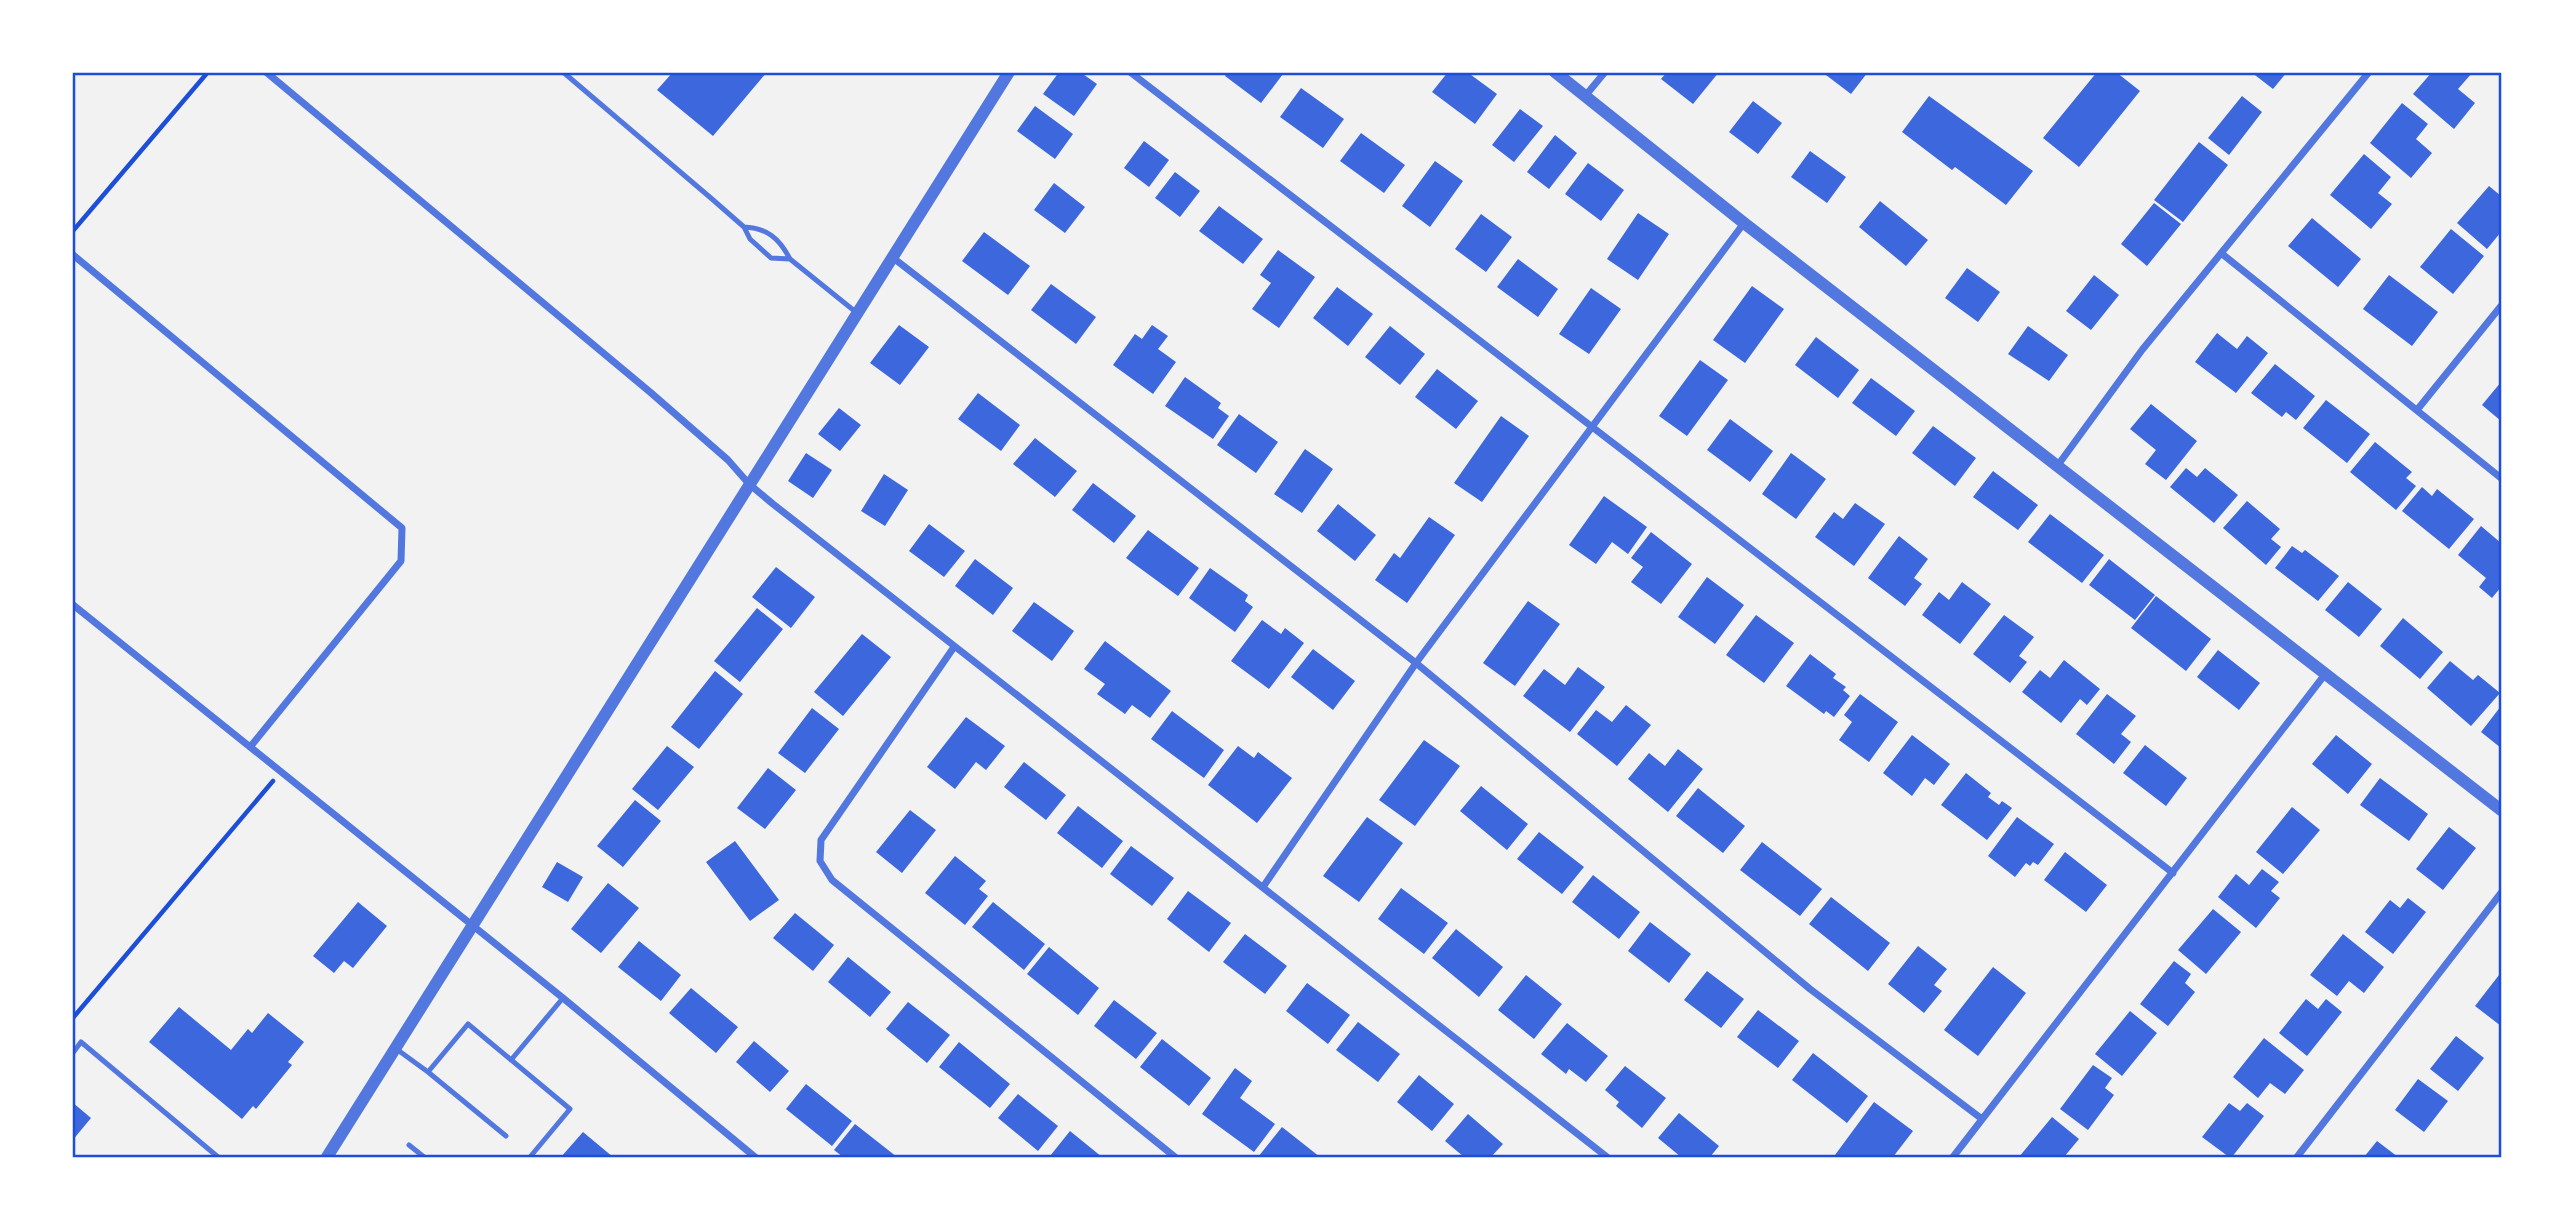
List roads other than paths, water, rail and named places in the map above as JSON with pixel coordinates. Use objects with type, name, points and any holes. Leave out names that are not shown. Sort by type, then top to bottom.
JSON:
[{"type":"street","points":[[266,72],[649,392],[728,460],[749,484],[1607,1157]]},
{"type":"street","points":[[327,1157],[1009,72]]},
{"type":"street","points":[[1130,72],[2172,873]]},
{"type":"street","points":[[1555,72],[1744,223],[2501,810]]},
{"type":"street","points":[[1586,95],[1605,72]]},
{"type":"street","points":[[2058,465],[2142,350],[2369,72]]},
{"type":"street","points":[[1263,887],[1416,663],[1744,223]]},
{"type":"street","points":[[2221,253],[2501,478]]},
{"type":"street","points":[[72,254],[402,528],[401,561],[251,746]]},
{"type":"street","points":[[892,257],[1416,663],[1810,989],[1982,1119]]},
{"type":"street","points":[[2417,410],[2501,306]]},
{"type":"street","points":[[72,604],[563,998],[755,1157]]},
{"type":"street","points":[[954,647],[821,840],[820,861],[832,880],[1175,1157]]},
{"type":"street","points":[[1953,1157],[2326,673]]},
{"type":"street","points":[[2297,1157],[2501,893]]},
{"type":"lane","points":[[563,72],[744,227],[750,239],[771,258],[790,259]]},
{"type":"lane","points":[[744,227],[761,228],[783,246],[790,259],[857,313]]},
{"type":"lane","points":[[511,1060],[563,998]]},
{"type":"lane","points":[[428,1072],[468,1024],[570,1109],[530,1157]]},
{"type":"lane","points":[[72,1054],[81,1042],[218,1157]]},
{"type":"lane","points":[[395,1048],[506,1136]]},
{"type":"lane","points":[[409,1145],[424,1157]]}]
